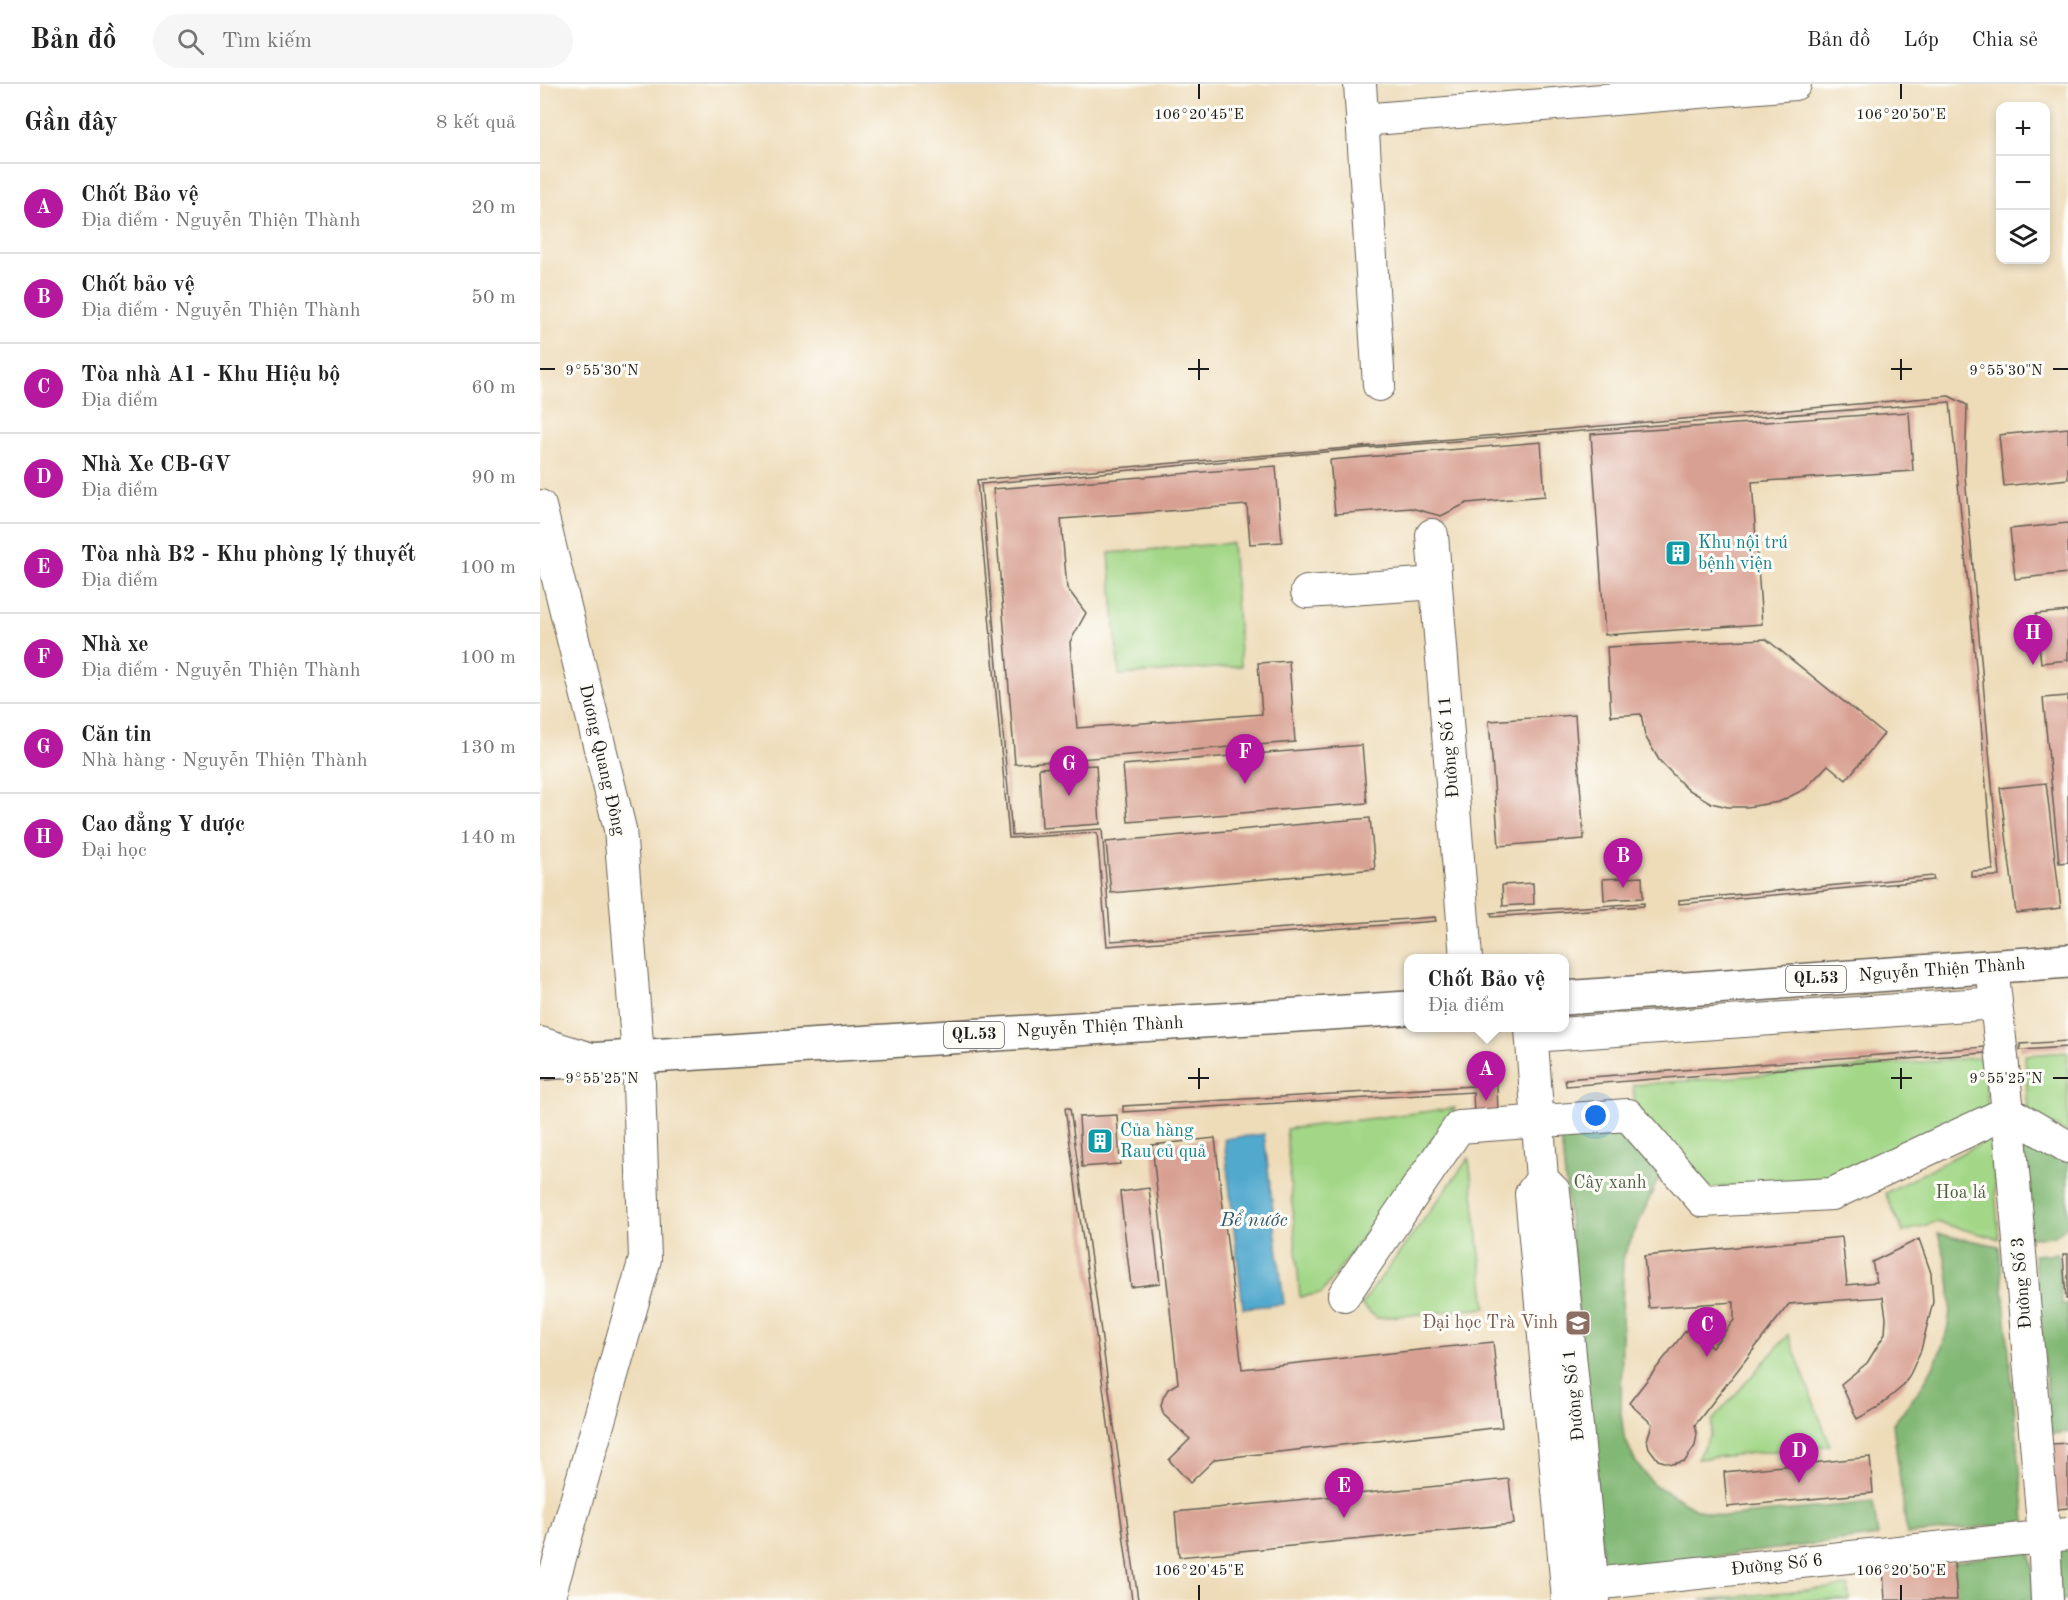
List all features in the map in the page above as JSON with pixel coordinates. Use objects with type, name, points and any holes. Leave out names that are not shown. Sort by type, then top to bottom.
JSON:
[{"type":"highway","name":"Nguyễn Thiện Thành","points":[[1569,998],[2068,961]]},
{"type":"highway","name":"Nguyễn Thiện Thành","points":[[540,1062],[1404,1008]]},
{"type":"street","points":[[1360,84],[1379,385]]},
{"type":"street","points":[[1362,120],[1795,84]]},
{"type":"street","name":"Dương Quang Đông","points":[[540,506],[620,829],[638,1055],[645,1259],[548,1600]]},
{"type":"street","name":"Đường Số 11","points":[[1432,535],[1466,954]]},
{"type":"street","points":[[1307,592],[1436,583]]},
{"type":"street","name":"Đường Số 3","points":[[1992,966],[2056,1535],[2047,1600]]},
{"type":"street","points":[[1569,1030],[1996,1003]]},
{"type":"street","name":"Đường Số 1","points":[[1532,1032],[1538,1122],[1548,1185],[1585,1595]]},
{"type":"street","points":[[540,1043],[591,1060]]},
{"type":"street","points":[[1344,1295],[1459,1127],[1628,1115],[1703,1201],[1832,1194],[2008,1112],[2068,1147]]},
{"type":"street","name":"Đường Số 6","points":[[1585,1595],[2056,1535]]},
{"type":"green space","points":[[1232,543],[1241,666],[1119,675],[1109,553]]},
{"type":"green space","points":[[2068,1052],[2068,1134],[2028,1111],[2025,1055]]},
{"type":"green space","points":[[1984,1057],[1988,1107],[1828,1180],[1708,1188],[1635,1106],[1633,1085]]},
{"type":"green space","points":[[1455,1108],[1322,1293],[1300,1297],[1286,1129]]},
{"type":"green space","points":[[2020,1132],[2068,1160],[2068,1225],[2055,1236],[2030,1238]]},
{"type":"green space","name":"Cây xanh","points":[[1622,1135],[1660,1175],[1623,1258],[1621,1413],[1624,1436],[1635,1461],[1653,1484],[1696,1509],[1723,1517],[1873,1502],[1878,1536],[1604,1571],[1561,1137]]},
{"type":"green space","name":"Hoa lá","points":[[1991,1138],[1999,1239],[1936,1222],[1903,1232],[1885,1193]]},
{"type":"green space","points":[[1469,1158],[1486,1308],[1377,1318],[1361,1305]]},
{"type":"green space","points":[[1938,1234],[1999,1246],[2025,1522],[1907,1535],[1893,1424],[1926,1379],[1946,1336],[1950,1313],[1950,1289]]},
{"type":"green space","points":[[2058,1253],[2062,1304],[2068,1304],[2068,1432],[2051,1434],[2034,1255]]},
{"type":"green space","points":[[1788,1335],[1830,1445],[1697,1459],[1710,1435],[1712,1421]]},
{"type":"green space","points":[[2068,1546],[2068,1600],[2059,1600],[2056,1547]]},
{"type":"green space","points":[[2031,1550],[2034,1600],[1957,1600],[1954,1562]]},
{"type":"green space","points":[[1848,1586],[1849,1600],[1701,1600]]},
{"type":"water","name":"Bể nước","points":[[1264,1134],[1284,1304],[1243,1308],[1224,1139]]},
{"type":"building","points":[[1949,396],[1967,405],[1965,476],[2000,876],[1971,877],[1971,871],[1993,870],[1978,687],[1950,402],[1367,448],[981,484],[1012,835],[1102,829],[1111,941],[1435,917],[1436,921],[1107,946],[1097,833],[1009,838],[977,480]]},
{"type":"building","name":"Khu nội trú bệnh viện","points":[[1909,412],[1913,471],[1752,482],[1762,624],[1605,635],[1591,434]]},
{"type":"building","points":[[2068,428],[2068,479],[2004,486],[1999,435]]},
{"type":"building","points":[[1541,442],[1545,496],[1467,503],[1441,516],[1411,508],[1335,514],[1330,460]]},
{"type":"building","points":[[1276,466],[1282,542],[1250,544],[1247,505],[1061,519],[1067,588],[1086,613],[1070,642],[1077,728],[1262,714],[1258,663],[1289,661],[1295,742],[1015,764],[993,489]]},
{"type":"building","points":[[2068,523],[2068,573],[2015,579],[2010,529]]},
{"type":"building","points":[[2068,611],[2068,660],[2041,663],[2036,614]]},
{"type":"building","points":[[1766,639],[1884,734],[1846,780],[1828,765],[1805,789],[1779,802],[1747,807],[1728,807],[1711,803],[1686,788],[1659,760],[1645,736],[1641,714],[1611,716],[1607,647]]},
{"type":"building","points":[[2068,696],[2068,862],[2059,863],[2043,698]]},
{"type":"building","points":[[1575,715],[1584,839],[1499,846],[1489,721]]},
{"type":"building","points":[[1362,745],[1367,803],[1128,822],[1123,765]]},
{"type":"building","points":[[1096,765],[1100,824],[1042,828],[1039,768]]},
{"type":"building","points":[[2046,783],[2061,908],[2016,913],[2000,788]]},
{"type":"building","points":[[1370,818],[1375,869],[1111,893],[1106,842]]},
{"type":"building","points":[[1933,876],[1934,880],[1679,904],[1679,900]]},
{"type":"building","points":[[1642,877],[1643,898],[1604,900],[1603,879]]},
{"type":"building","points":[[1533,883],[1534,904],[1503,906],[1502,885]]},
{"type":"building","points":[[1644,903],[1644,906],[1492,917],[1491,913]]},
{"type":"building","points":[[2068,1041],[2068,1047],[2020,1050],[2020,1044]]},
{"type":"building","points":[[1985,1047],[1985,1053],[1566,1086],[1565,1079]]},
{"type":"building","points":[[1485,1079],[1494,1082],[1497,1087],[1498,1113],[1474,1113],[1473,1092],[1123,1112],[1123,1106],[1473,1086]]},
{"type":"building","points":[[1065,1108],[1070,1108],[1138,1600],[1132,1600]]},
{"type":"building","name":"Của hàng Rau củ quả","points":[[1117,1115],[1120,1164],[1082,1167],[1079,1117]]},
{"type":"building","points":[[1215,1138],[1242,1369],[1493,1342],[1502,1427],[1215,1459],[1190,1483],[1169,1460],[1190,1439],[1164,1415],[1161,1406],[1168,1389],[1178,1383],[1152,1145]]},
{"type":"building","points":[[1149,1188],[1160,1283],[1131,1287],[1120,1192]]},
{"type":"building","points":[[1842,1237],[1847,1285],[1877,1282],[1872,1262],[1919,1239],[1931,1273],[1933,1302],[1921,1350],[1902,1387],[1877,1408],[1857,1419],[1841,1384],[1867,1363],[1885,1334],[1886,1318],[1883,1297],[1789,1304],[1695,1425],[1697,1434],[1695,1446],[1685,1461],[1672,1464],[1658,1460],[1649,1448],[1647,1440],[1652,1424],[1629,1403],[1687,1329],[1712,1348],[1734,1320],[1734,1302],[1649,1308],[1644,1256]]},
{"type":"building","points":[[2063,1254],[2068,1254],[2068,1299],[2066,1299]]},
{"type":"building","points":[[2068,1443],[2068,1508],[2057,1509],[2052,1444]]},
{"type":"building","points":[[1870,1457],[1873,1493],[1727,1507],[1724,1472]]},
{"type":"building","points":[[1509,1479],[1514,1524],[1179,1557],[1175,1512]]},
{"type":"building","points":[[1954,1562],[1957,1600],[1885,1600],[1883,1568]]},
{"type":"place","name":"Khu nội trú bệnh viện","points":[[1678,553]]},
{"type":"place","name":"Cao đẳng Y dược","points":[[2033,665]]},
{"type":"place","name":"Nhà xe","points":[[1245,784]]},
{"type":"place","name":"Căn tin","points":[[1069,796]]},
{"type":"place","name":"Chốt bảo vệ","points":[[1623,888]]},
{"type":"place","name":"Chốt Bảo vệ","points":[[1486,1101]]},
{"type":"place","name":"Của hàng Rau củ quả","points":[[1100,1141]]},
{"type":"place","name":"Đại học Trà Vinh","points":[[1578,1323]]},
{"type":"place","name":"Tòa nhà A1 - Khu Hiệu bộ","points":[[1707,1357]]},
{"type":"place","name":"Nhà Xe CB-GV","points":[[1799,1483]]},
{"type":"place","name":"Tòa nhà B2 - Khu phòng lý thuyết","points":[[1344,1518]]}]
